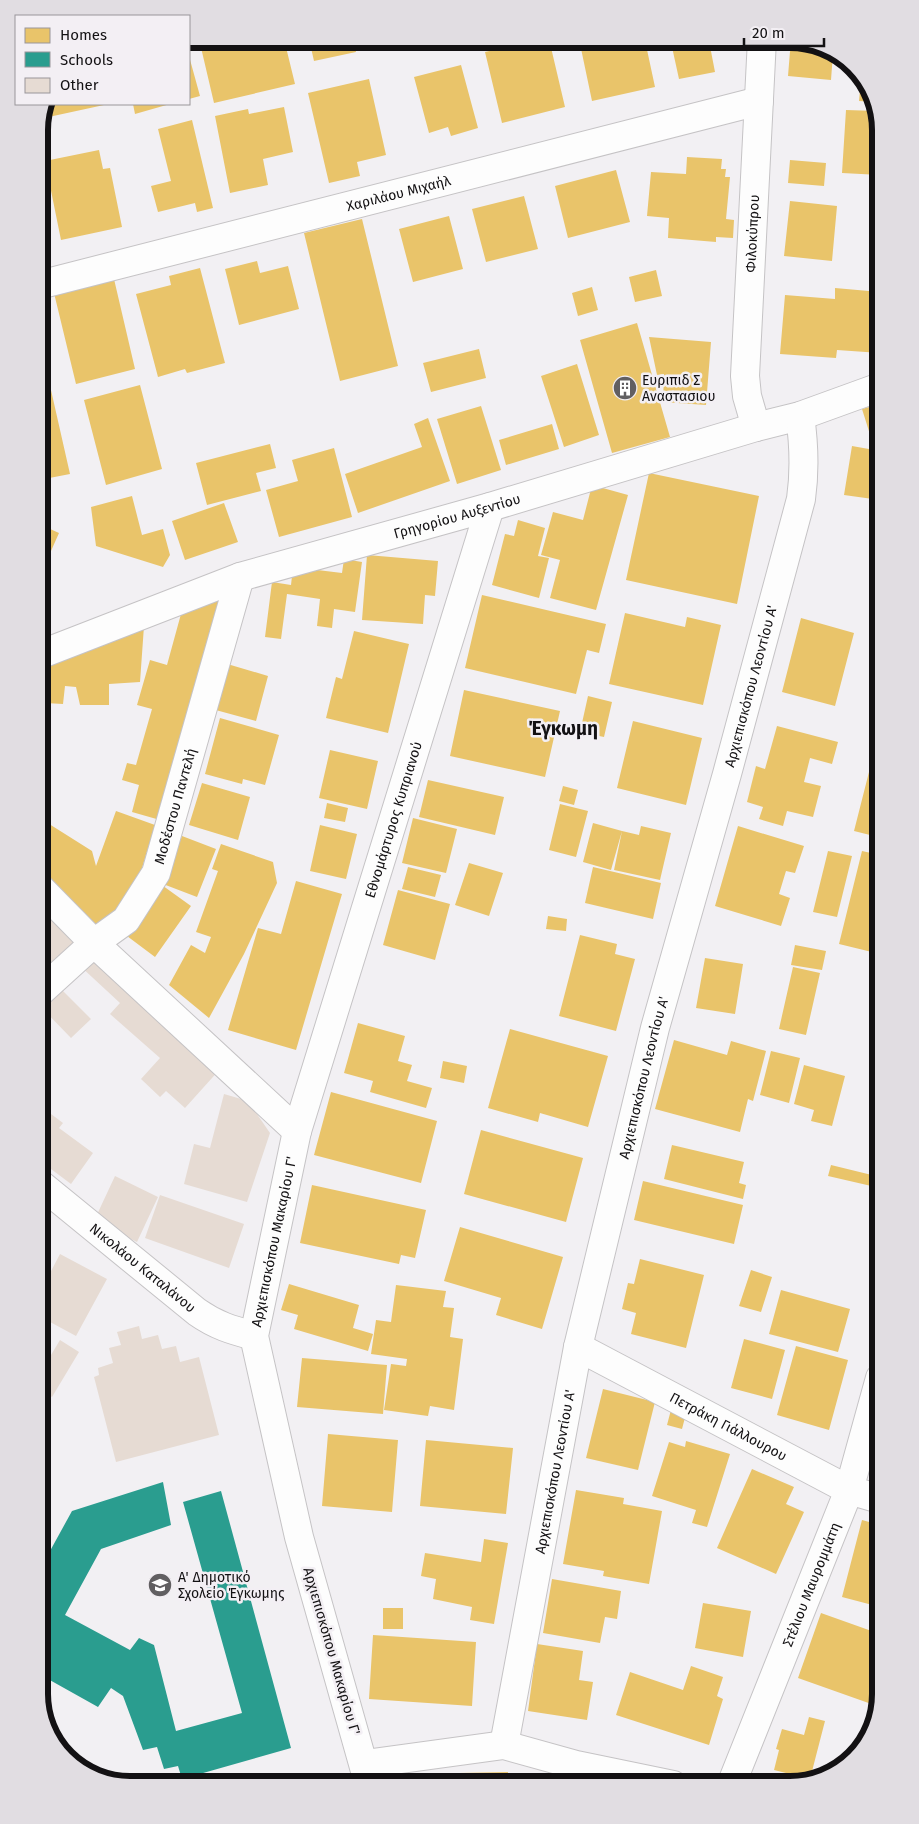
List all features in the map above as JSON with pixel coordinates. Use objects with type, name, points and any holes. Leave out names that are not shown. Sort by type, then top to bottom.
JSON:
[{"type":"street","name":"Φιλοκύπρου","points":[[756,427],[747,396],[744,376],[762,48]]},
{"type":"street","name":"Χαριλάου Μιχαήλ","points":[[48,283],[759,101]]},
{"type":"street","name":"Γρηγορίου Αυξεντίου","points":[[48,651],[240,577],[490,507],[756,427],[800,416],[872,390]]},
{"type":"street","name":"Αρχιεπισκόπου Λεοντίου Α'","points":[[504,1745],[578,1347],[655,1028],[801,498],[804,480],[804,448],[800,416]]},
{"type":"street","name":"Εθνομάρτυρος Κυπριανού","points":[[298,1131],[490,507]]},
{"type":"street","name":"Μοδέστου Παντελή","points":[[48,985],[94,943],[126,920],[156,873],[240,577]]},
{"type":"street","points":[[48,896],[94,943],[298,1131]]},
{"type":"street","name":"Αρχιεπισκόπου Μακαρίου Γ'","points":[[298,1131],[254,1336],[299,1537],[367,1775]]},
{"type":"street","name":"Νικολάου Καταλάνου","points":[[48,1190],[197,1312],[225,1329],[254,1336]]},
{"type":"street","name":"Πετράκη Γιάλλουρου","points":[[578,1347],[849,1490],[872,1497]]},
{"type":"street","name":"Στέλιου Μαυρομμάτη","points":[[735,1776],[849,1490],[872,1407]]},
{"type":"street","points":[[367,1775],[504,1745],[616,1776]]},
{"type":"building: Homes","points":[[201,48],[286,48],[295,84],[214,103]]},
{"type":"building: Homes","points":[[311,48],[355,48],[356,52],[314,61]]},
{"type":"building: Homes","points":[[502,48],[551,48],[565,107],[502,123],[485,52]]},
{"type":"building: Homes","points":[[581,48],[647,48],[655,87],[592,101]]},
{"type":"building: Homes","points":[[672,48],[710,48],[715,72],[679,79]]},
{"type":"building: Homes","points":[[790,48],[816,52],[832,61],[831,80],[788,76]]},
{"type":"building: Homes","points":[[190,60],[200,96],[190,99]]},
{"type":"building: Homes","points":[[461,65],[478,128],[451,136],[448,127],[429,133],[414,77]]},
{"type":"building: Homes","points":[[369,79],[386,155],[357,162],[360,176],[329,183],[308,93]]},
{"type":"building: Homes","points":[[860,89],[866,101],[859,101]]},
{"type":"building: Homes","points":[[52,105],[104,105],[49,117]]},
{"type":"building: Homes","points":[[133,105],[166,105],[135,114]]},
{"type":"building: Homes","points":[[284,107],[293,152],[263,159],[268,185],[230,193],[215,116],[248,109],[249,114]]},
{"type":"building: Homes","points":[[846,110],[869,111],[872,130],[872,175],[842,173]]},
{"type":"building: Homes","points":[[192,120],[213,208],[197,212],[195,203],[158,212],[151,186],[171,181],[158,129]]},
{"type":"building: Homes","points":[[99,150],[103,169],[110,168],[122,227],[61,240],[48,176],[48,160]]},
{"type":"building: Homes","points":[[687,157],[722,159],[721,169],[726,169],[725,177],[730,177],[726,219],[734,220],[733,238],[716,237],[716,242],[668,238],[669,218],[647,216],[651,172],[686,174]]},
{"type":"building: Homes","points":[[790,160],[826,163],[824,186],[788,183]]},
{"type":"building: Homes","points":[[616,170],[630,222],[568,238],[555,186]]},
{"type":"building: Homes","points":[[524,196],[538,249],[486,262],[472,209]]},
{"type":"building: Homes","points":[[790,201],[837,206],[832,261],[784,256]]},
{"type":"building: Homes","points":[[449,216],[463,269],[413,282],[399,229]]},
{"type":"building: Homes","points":[[362,219],[398,366],[340,381],[304,233]]},
{"type":"building: Homes","points":[[257,261],[260,273],[288,266],[299,309],[239,325],[225,269]]},
{"type":"building: Homes","points":[[200,268],[225,363],[187,373],[185,369],[158,377],[136,294],[171,285],[169,276]]},
{"type":"building: Homes","points":[[656,270],[662,296],[635,302],[629,277]]},
{"type":"building: Homes","points":[[114,279],[135,369],[76,384],[54,293]]},
{"type":"building: Homes","points":[[592,287],[598,310],[578,316],[572,293]]},
{"type":"building: Homes","points":[[835,288],[872,291],[872,352],[837,350],[836,358],[780,354],[785,295],[835,299]]},
{"type":"building: Homes","name":"Ευριπιδ Σ Αναστασιου","points":[[637,323],[670,437],[612,453],[580,340]]},
{"type":"building: Homes","points":[[649,337],[711,342],[706,405],[663,402],[664,374],[657,375]]},
{"type":"building: Homes","points":[[479,349],[486,378],[431,392],[423,363]]},
{"type":"building: Homes","points":[[577,364],[599,435],[564,447],[541,376]]},
{"type":"building: Homes","points":[[48,377],[70,474],[48,478]]},
{"type":"building: Homes","points":[[140,385],[162,469],[106,485],[84,400]]},
{"type":"building: Homes","points":[[481,406],[501,470],[457,484],[437,419]]},
{"type":"building: Homes","points":[[872,406],[872,441],[862,409]]},
{"type":"building: Homes","points":[[428,418],[450,481],[358,513],[345,474],[422,447],[414,424]]},
{"type":"building: Homes","points":[[552,424],[559,449],[506,465],[499,440]]},
{"type":"building: Homes","points":[[270,444],[276,468],[256,473],[261,491],[207,505],[196,463]]},
{"type":"building: Homes","points":[[852,446],[872,450],[872,499],[844,495]]},
{"type":"building: Homes","points":[[334,448],[352,517],[279,537],[266,490],[298,481],[292,460]]},
{"type":"building: Homes","points":[[649,473],[759,496],[737,604],[626,580]]},
{"type":"building: Homes","points":[[592,485],[628,495],[596,610],[550,598],[560,560],[541,555],[553,512],[583,520]]},
{"type":"building: Homes","points":[[132,496],[142,535],[163,529],[170,555],[163,567],[96,546],[91,507]]},
{"type":"building: Homes","points":[[224,503],[238,542],[185,560],[172,521]]},
{"type":"building: Homes","points":[[518,520],[545,528],[538,556],[549,558],[539,598],[492,585],[505,534],[514,536]]},
{"type":"building: Homes","points":[[48,528],[59,533],[48,558]]},
{"type":"building: Homes","points":[[367,555],[438,561],[435,596],[425,595],[423,624],[362,620]]},
{"type":"building: Homes","points":[[344,559],[362,562],[355,612],[334,609],[332,628],[317,626],[320,599],[287,594],[281,639],[265,637],[272,582],[291,585],[293,567],[342,573]]},
{"type":"building: Homes","points":[[225,589],[160,820],[132,812],[139,785],[122,780],[127,763],[136,765],[152,709],[137,705],[150,660],[167,665],[184,603],[201,608],[205,595]]},
{"type":"building: Homes","points":[[482,595],[606,624],[599,653],[587,650],[576,694],[465,668]]},
{"type":"building: Homes","points":[[625,613],[685,627],[687,617],[721,625],[703,705],[609,684]]},
{"type":"building: Homes","points":[[801,618],[854,633],[835,706],[782,692]]},
{"type":"building: Homes","points":[[144,626],[140,682],[109,684],[109,705],[80,705],[76,687],[65,686],[63,704],[48,703],[48,656]]},
{"type":"building: Homes","points":[[354,631],[409,644],[388,733],[326,718],[336,677],[342,679]]},
{"type":"building: Homes","points":[[224,663],[268,676],[256,721],[212,709]]},
{"type":"building: Homes","points":[[464,690],[560,711],[545,777],[450,756]]},
{"type":"building: Homes","points":[[588,696],[612,702],[604,737],[580,732]]},
{"type":"building: Homes","points":[[220,718],[279,735],[265,785],[243,779],[242,784],[205,774]]},
{"type":"building: Homes","points":[[633,721],[702,738],[686,805],[617,788]]},
{"type":"building: Homes","points":[[777,726],[838,742],[832,764],[810,758],[804,782],[821,786],[813,817],[787,811],[783,826],[759,819],[763,807],[747,802],[756,766],[765,769]]},
{"type":"building: Homes","points":[[330,750],[378,761],[367,809],[319,798]]},
{"type":"building: Homes","points":[[869,772],[872,773],[872,836],[854,831]]},
{"type":"building: Homes","points":[[428,780],[504,797],[495,835],[419,817]]},
{"type":"building: Homes","points":[[202,783],[250,797],[238,840],[189,825]]},
{"type":"building: Homes","points":[[563,786],[578,790],[574,805],[559,801]]},
{"type":"building: Homes","points":[[48,787],[50,787],[48,808]]},
{"type":"building: Homes","points":[[327,803],[348,808],[345,822],[324,818]]},
{"type":"building: Homes","points":[[560,804],[588,811],[576,857],[549,850]]},
{"type":"building: Homes","points":[[116,811],[155,825],[133,898],[100,927],[87,928],[48,884],[48,823],[92,851],[96,866]]},
{"type":"building: Homes","points":[[413,818],[457,829],[446,873],[402,863]]},
{"type":"building: Homes","points":[[593,823],[622,831],[611,870],[583,862]]},
{"type":"building: Homes","points":[[320,825],[357,834],[346,879],[310,871]]},
{"type":"building: Homes","points":[[641,826],[671,833],[660,880],[614,870],[622,831],[639,835]]},
{"type":"building: Homes","points":[[738,826],[804,846],[795,873],[786,871],[779,894],[790,898],[781,926],[715,906]]},
{"type":"building: Homes","points":[[182,836],[216,849],[197,897],[163,884]]},
{"type":"building: Homes","points":[[221,844],[273,862],[277,883],[244,954],[209,1018],[169,985],[191,945],[205,953],[211,937],[196,932],[218,871],[212,869]]},
{"type":"building: Homes","points":[[828,851],[852,856],[837,917],[813,912]]},
{"type":"building: Homes","points":[[862,851],[872,853],[872,952],[839,944]]},
{"type":"building: Homes","points":[[469,863],[503,873],[489,916],[455,905]]},
{"type":"building: Homes","points":[[408,867],[441,875],[435,897],[402,889]]},
{"type":"building: Homes","points":[[593,867],[661,883],[653,919],[585,903]]},
{"type":"building: Homes","points":[[296,881],[342,894],[296,1050],[228,1030],[258,928],[281,934]]},
{"type":"building: Homes","points":[[159,883],[191,906],[155,957],[123,933]]},
{"type":"building: Homes","points":[[398,890],[450,904],[435,960],[383,945]]},
{"type":"building: Homes","points":[[548,916],[567,919],[566,931],[546,929]]},
{"type":"building: Homes","points":[[580,935],[617,944],[615,954],[635,959],[616,1031],[559,1016]]},
{"type":"building: Homes","points":[[795,945],[826,951],[822,970],[791,965]]},
{"type":"building: Homes","points":[[705,958],[743,964],[735,1014],[696,1008]]},
{"type":"building: Homes","points":[[793,967],[820,973],[806,1035],[779,1029]]},
{"type":"building: Homes","points":[[358,1023],[405,1036],[398,1061],[412,1065],[407,1081],[432,1088],[426,1108],[370,1092],[373,1081],[344,1073]]},
{"type":"building: Homes","points":[[510,1029],[608,1056],[588,1127],[540,1113],[538,1122],[488,1108]]},
{"type":"building: Homes","points":[[674,1040],[727,1055],[731,1041],[766,1051],[753,1101],[748,1099],[740,1132],[655,1109]]},
{"type":"building: Homes","points":[[771,1051],[800,1058],[789,1103],[760,1095]]},
{"type":"building: Homes","points":[[443,1061],[467,1066],[464,1083],[440,1078]]},
{"type":"building: Homes","points":[[804,1065],[845,1076],[832,1126],[811,1121],[814,1110],[794,1104]]},
{"type":"building: Homes","points":[[331,1092],[437,1121],[421,1183],[314,1155]]},
{"type":"building: Homes","points":[[481,1130],[583,1158],[566,1222],[464,1194]]},
{"type":"building: Homes","points":[[672,1145],[744,1162],[739,1183],[746,1185],[743,1199],[664,1179]]},
{"type":"building: Homes","points":[[831,1165],[872,1175],[872,1186],[828,1176]]},
{"type":"building: Homes","points":[[643,1181],[743,1205],[734,1244],[634,1220]]},
{"type":"building: Homes","points":[[312,1185],[426,1210],[415,1258],[401,1255],[399,1264],[300,1243]]},
{"type":"building: Homes","points":[[460,1227],[563,1257],[542,1329],[496,1315],[501,1298],[444,1281]]},
{"type":"building: Homes","points":[[640,1259],[704,1275],[686,1348],[631,1334],[636,1313],[622,1309],[628,1283],[634,1284]]},
{"type":"building: Homes","points":[[751,1270],[772,1277],[761,1312],[739,1306]]},
{"type":"building: Homes","points":[[289,1284],[359,1305],[353,1328],[373,1334],[368,1351],[294,1329],[298,1315],[281,1310]]},
{"type":"building: Homes","points":[[396,1285],[446,1291],[443,1307],[454,1308],[450,1337],[463,1339],[454,1410],[430,1406],[428,1416],[384,1410],[391,1364],[406,1366],[407,1359],[371,1354],[376,1320],[391,1322]]},
{"type":"building: Homes","points":[[781,1290],[850,1309],[838,1352],[769,1334]]},
{"type":"building: Homes","points":[[744,1339],[785,1350],[772,1399],[731,1388]]},
{"type":"building: Homes","points":[[796,1346],[848,1360],[829,1430],[777,1415]]},
{"type":"building: Homes","points":[[302,1358],[387,1365],[383,1414],[297,1407]]},
{"type":"building: Homes","points":[[603,1389],[655,1402],[638,1470],[586,1458]]},
{"type":"building: Homes","points":[[672,1406],[687,1410],[682,1429],[667,1425]]},
{"type":"building: Homes","points":[[328,1434],[398,1440],[392,1512],[322,1506]]},
{"type":"building: Homes","points":[[426,1440],[513,1448],[506,1514],[420,1506]]},
{"type":"building: Homes","points":[[686,1441],[730,1454],[707,1527],[692,1523],[696,1510],[652,1496],[669,1442],[685,1447]]},
{"type":"building: Homes","points":[[752,1469],[794,1487],[786,1504],[804,1512],[776,1574],[717,1548]]},
{"type":"building: Homes","points":[[576,1490],[624,1498],[623,1504],[662,1511],[649,1584],[603,1576],[604,1571],[563,1564]]},
{"type":"building: Homes","points":[[862,1520],[872,1523],[872,1605],[842,1597]]},
{"type":"building: Homes","points":[[484,1539],[508,1543],[494,1624],[470,1620],[472,1607],[433,1599],[436,1579],[421,1576],[425,1553],[481,1562]]},
{"type":"building: Homes","points":[[552,1579],[621,1591],[617,1619],[605,1617],[600,1643],[543,1633]]},
{"type":"building: Homes","points":[[703,1603],[751,1611],[743,1657],[695,1648]]},
{"type":"building: Homes","points":[[383,1608],[403,1608],[403,1629],[383,1629]]},
{"type":"building: Homes","points":[[821,1613],[872,1631],[871,1704],[798,1678]]},
{"type":"building: Homes","points":[[373,1635],[476,1642],[472,1706],[369,1699]]},
{"type":"building: Homes","points":[[537,1644],[583,1651],[579,1680],[593,1682],[587,1720],[528,1711]]},
{"type":"building: Homes","points":[[691,1666],[723,1677],[717,1696],[723,1699],[709,1745],[616,1715],[630,1672],[683,1690]]},
{"type":"building: Homes","points":[[809,1717],[825,1721],[812,1773],[796,1776],[774,1770],[779,1750],[776,1749],[782,1729],[804,1735]]},
{"type":"building: Homes","points":[[508,1772],[508,1776],[410,1776],[410,1774]]},
{"type":"building: Schools","points":[[163,1482],[171,1525],[101,1549],[65,1615],[130,1650],[139,1638],[154,1645],[176,1731],[242,1713],[183,1502],[221,1491],[291,1748],[193,1776],[181,1776],[178,1766],[164,1769],[157,1747],[143,1750],[123,1696],[111,1688],[98,1707],[48,1679],[48,1555],[72,1511]]},
{"type":"building: Other","points":[[48,902],[82,935],[48,970]]},
{"type":"building: Other","points":[[91,951],[221,1068],[185,1108],[166,1091],[160,1097],[141,1079],[160,1058],[110,1014],[120,1003],[79,965]]},
{"type":"building: Other","points":[[56,984],[91,1019],[71,1038],[48,1014],[48,994]]},
{"type":"building: Other","points":[[224,1094],[248,1101],[270,1133],[247,1202],[184,1184],[194,1144],[210,1148]]},
{"type":"building: Other","points":[[48,1112],[63,1123],[59,1128],[93,1153],[71,1184],[48,1167]]},
{"type":"building: Other","points":[[115,1176],[158,1197],[137,1242],[94,1221]]},
{"type":"building: Other","points":[[160,1195],[244,1224],[229,1268],[145,1238]]},
{"type":"building: Other","points":[[60,1254],[107,1279],[76,1336],[48,1321],[48,1277]]},
{"type":"building: Other","points":[[139,1326],[142,1339],[158,1335],[162,1349],[176,1346],[180,1362],[199,1357],[219,1435],[116,1462],[94,1377],[99,1375],[98,1368],[113,1363],[109,1348],[121,1345],[117,1332]]},
{"type":"building: Other","points":[[60,1340],[79,1352],[52,1397],[48,1394],[48,1360]]},
{"type":"place","name":"Ευριπιδ Σ Αναστασιου","points":[[625,388]]},
{"type":"place","name":"Α' Δημοτικό Σχολείο Έγκωμης","points":[[160,1585]]},
{"type":"district","name":"Έγκωμη","points":[[563,728]]}]
